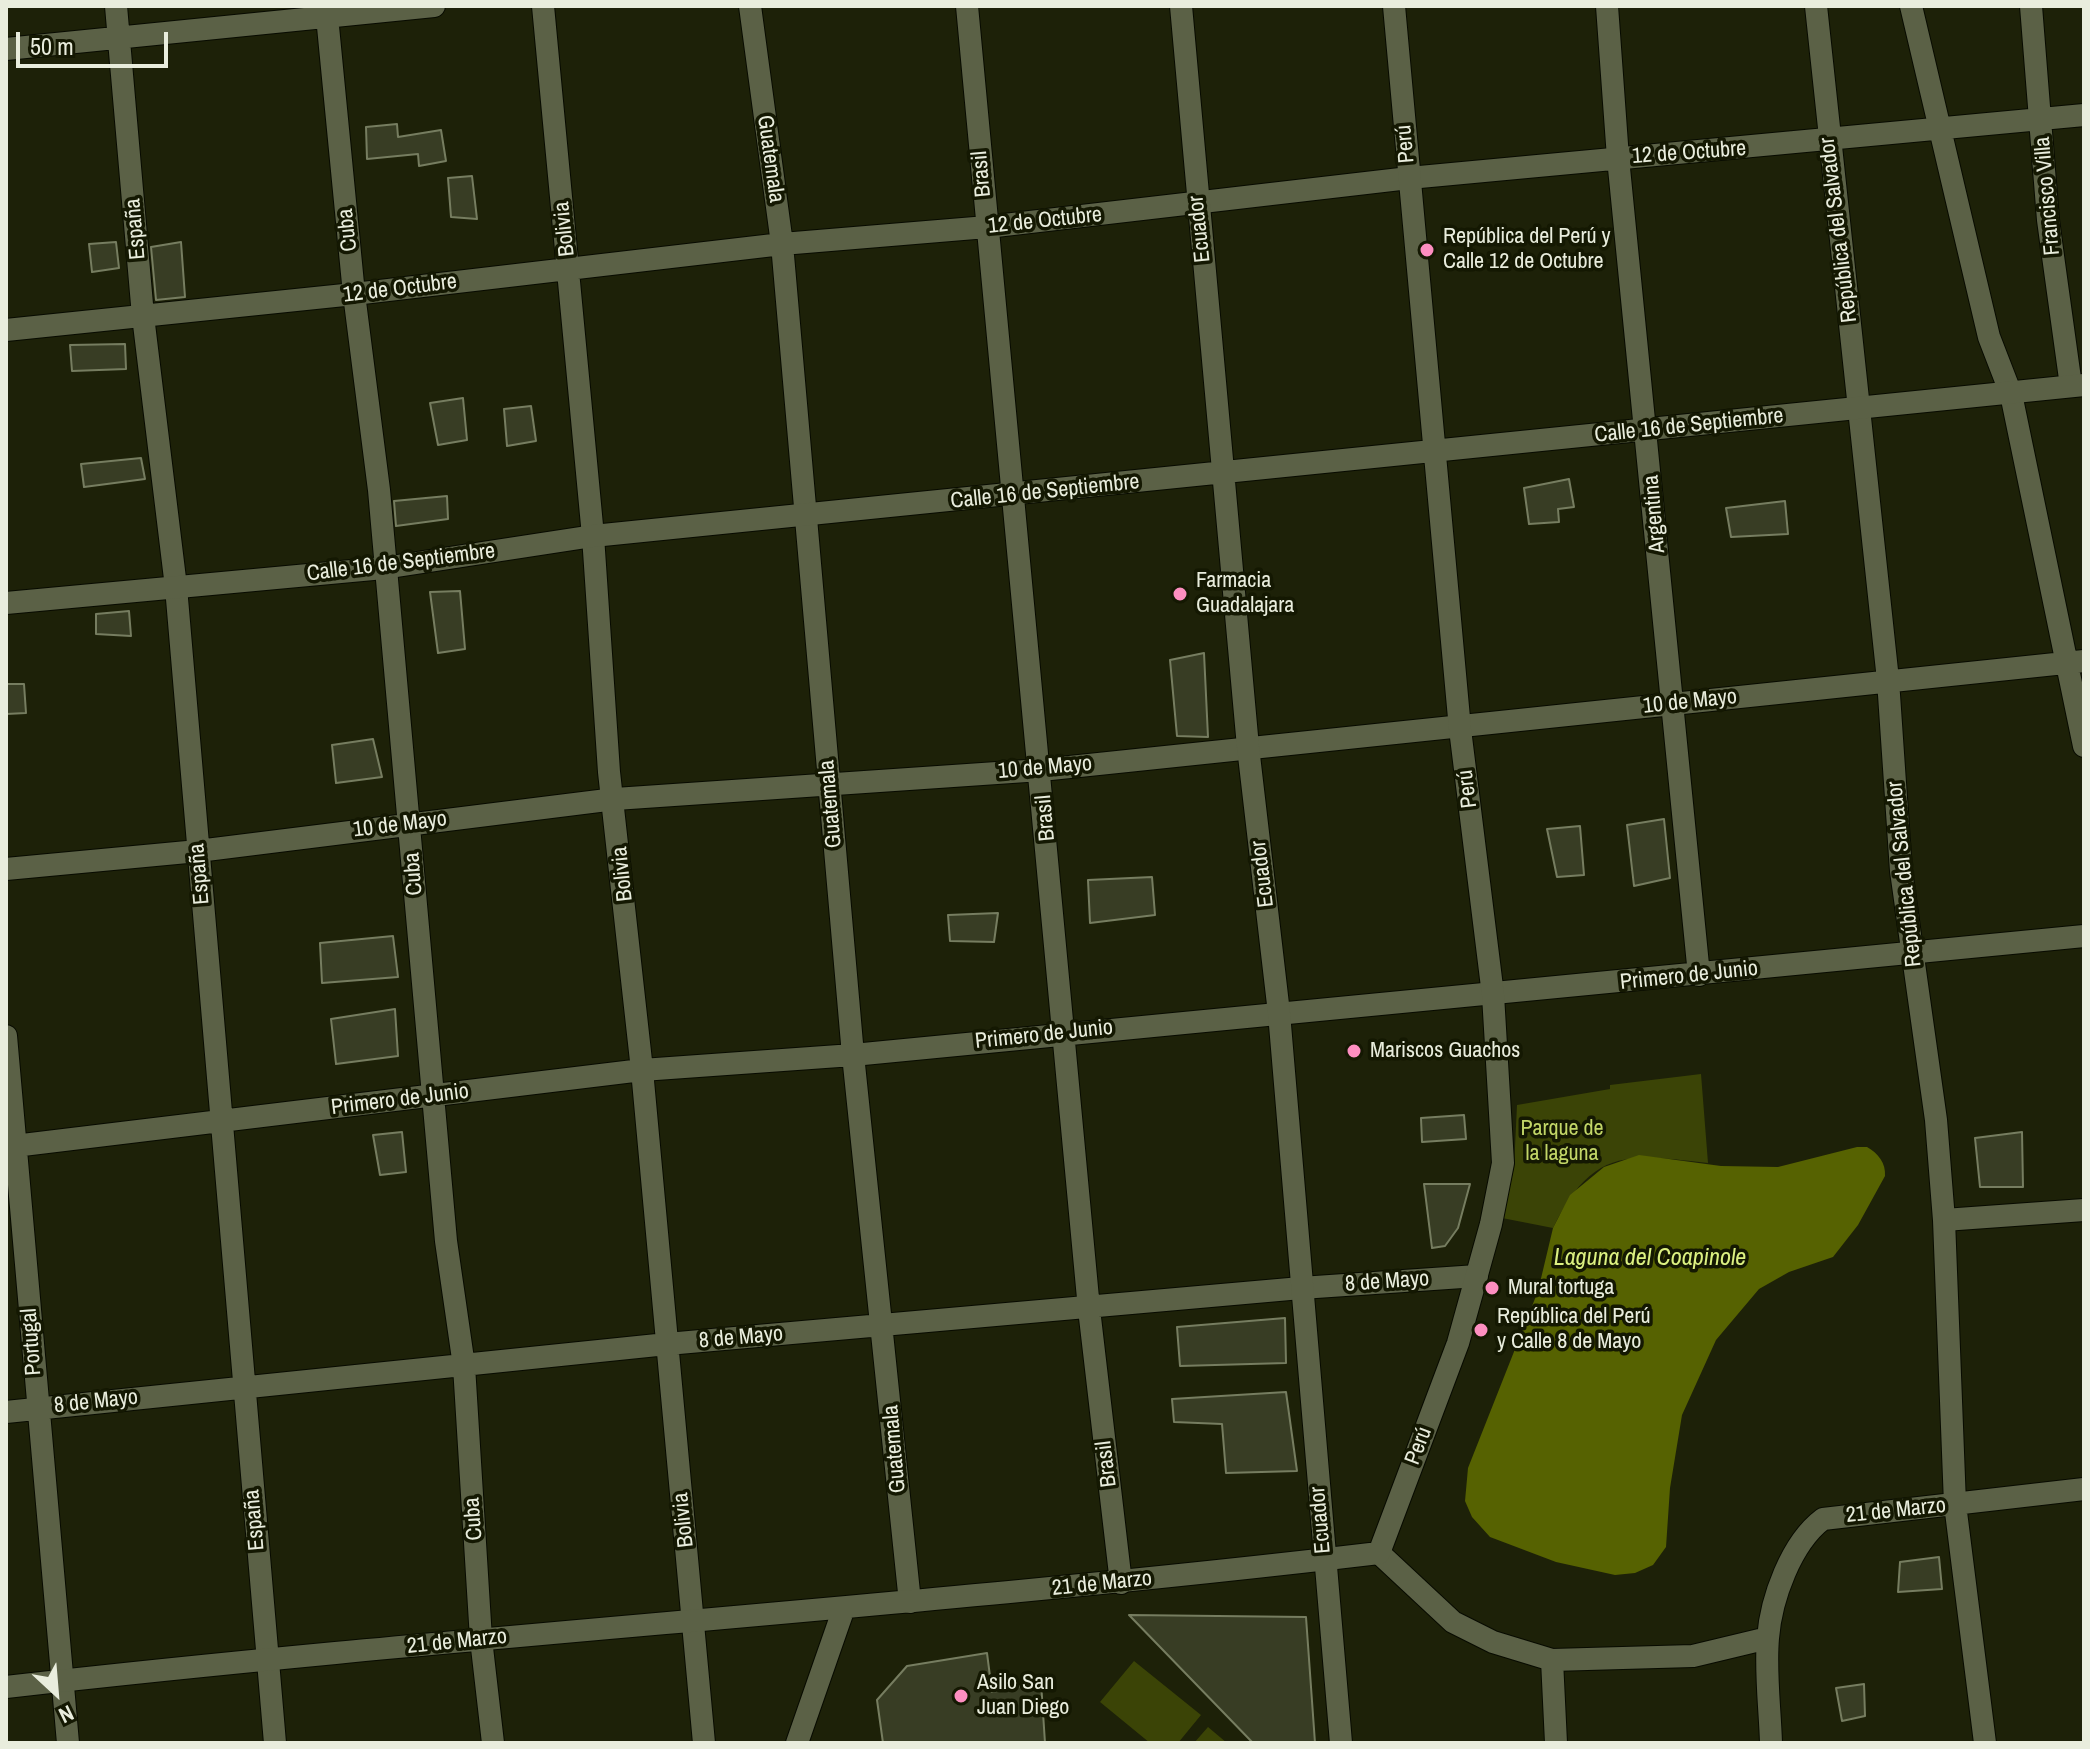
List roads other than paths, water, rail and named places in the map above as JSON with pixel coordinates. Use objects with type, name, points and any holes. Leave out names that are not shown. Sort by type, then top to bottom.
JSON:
[{"type":"street","name":"España","points":[[116,6],[143,316],[176,587],[275,1743]]},
{"type":"street","points":[[6,49],[326,10],[434,6]]},
{"type":"street","name":"Bolivia","points":[[543,6],[593,536],[608,756],[642,1070],[704,1743]]},
{"type":"street","name":"Guatemala","points":[[750,6],[782,244],[853,1055],[910,1602]]},
{"type":"street","name":"Brasil","points":[[967,6],[1011,497],[1041,770],[1089,1309],[1121,1583]]},
{"type":"street","name":"Ecuador","points":[[1181,6],[1248,747],[1279,1013],[1341,1743]]},
{"type":"street","name":"Perú","points":[[1379,1553],[1458,1343],[1503,1163],[1493,995],[1460,729],[1394,6]]},
{"type":"street","name":"Argentina","points":[[1607,6],[1618,158],[1699,975]]},
{"type":"street","name":"República del Salvador","points":[[1816,6],[1828,141],[1888,680],[1901,871],[1936,1120],[1944,1220],[1955,1504],[1985,1743]]},
{"type":"street","points":[[1911,6],[1989,337],[2011,394],[2076,661],[2084,746]]},
{"type":"street","name":"Francisco Villa","points":[[2031,6],[2048,220],[2078,385]]},
{"type":"street","name":"Cuba","points":[[326,10],[354,294],[379,490],[446,1241],[464,1366],[481,1639],[493,1743]]},
{"type":"street","name":"12 de Octubre","points":[[6,330],[354,294],[782,244],[987,227],[1409,178],[2084,115]]},
{"type":"street","name":"Calle 16 de Septiembre","points":[[6,603],[384,568],[593,536],[1011,497],[2078,385]]},
{"type":"street","name":"10 de Mayo","points":[[6,869],[198,851],[615,799],[1041,770],[1248,747],[1460,729],[2076,661]]},
{"type":"street","name":"Primero de Junio","points":[[12,1147],[642,1070],[853,1055],[2084,936]]},
{"type":"street","name":"Portugal","points":[[6,1036],[12,1147],[68,1743]]},
{"type":"street","points":[[1944,1220],[2084,1210]]},
{"type":"street","name":"8 de Mayo","points":[[6,1412],[667,1344],[1301,1288],[1477,1276]]},
{"type":"street","name":"21 de Marzo","points":[[1768,1638],[1781,1585],[1806,1531],[1823,1519],[2084,1489]]},
{"type":"street","points":[[1379,1553],[1453,1622],[1493,1642],[1552,1660],[1693,1656],[1768,1638],[1771,1743]]},
{"type":"street","name":"21 de Marzo","points":[[6,1687],[694,1618],[1121,1583],[1379,1553]]},
{"type":"street","points":[[797,1743],[844,1608]]},
{"type":"street","points":[[1552,1660],[1556,1743]]},
{"type":"water","name":"Laguna del Coapinole","points":[[1867,1147],[1875,1152],[1885,1171],[1858,1225],[1833,1257],[1789,1272],[1759,1289],[1716,1340],[1682,1415],[1670,1488],[1666,1547],[1653,1565],[1635,1573],[1615,1575],[1556,1562],[1490,1537],[1472,1517],[1465,1501],[1468,1468],[1538,1291],[1553,1228],[1570,1195],[1604,1167],[1639,1155],[1721,1166],[1778,1167]]},
{"type":"place","name":"República del Perú y Calle 12 de Octubre","points":[[1427,250]]},
{"type":"place","name":"Farmacia Guadalajara","points":[[1180,594]]},
{"type":"place","name":"Mariscos Guachos","points":[[1354,1051]]},
{"type":"place","name":"Mural tortuga","points":[[1492,1288]]},
{"type":"place","name":"República del Perú y Calle 8 de Mayo","points":[[1481,1330]]},
{"type":"place","name":"Asilo San Juan Diego","points":[[961,1696]]},
{"type":"park label","name":"Parque de la laguna","points":[[1562,1142]]}]
